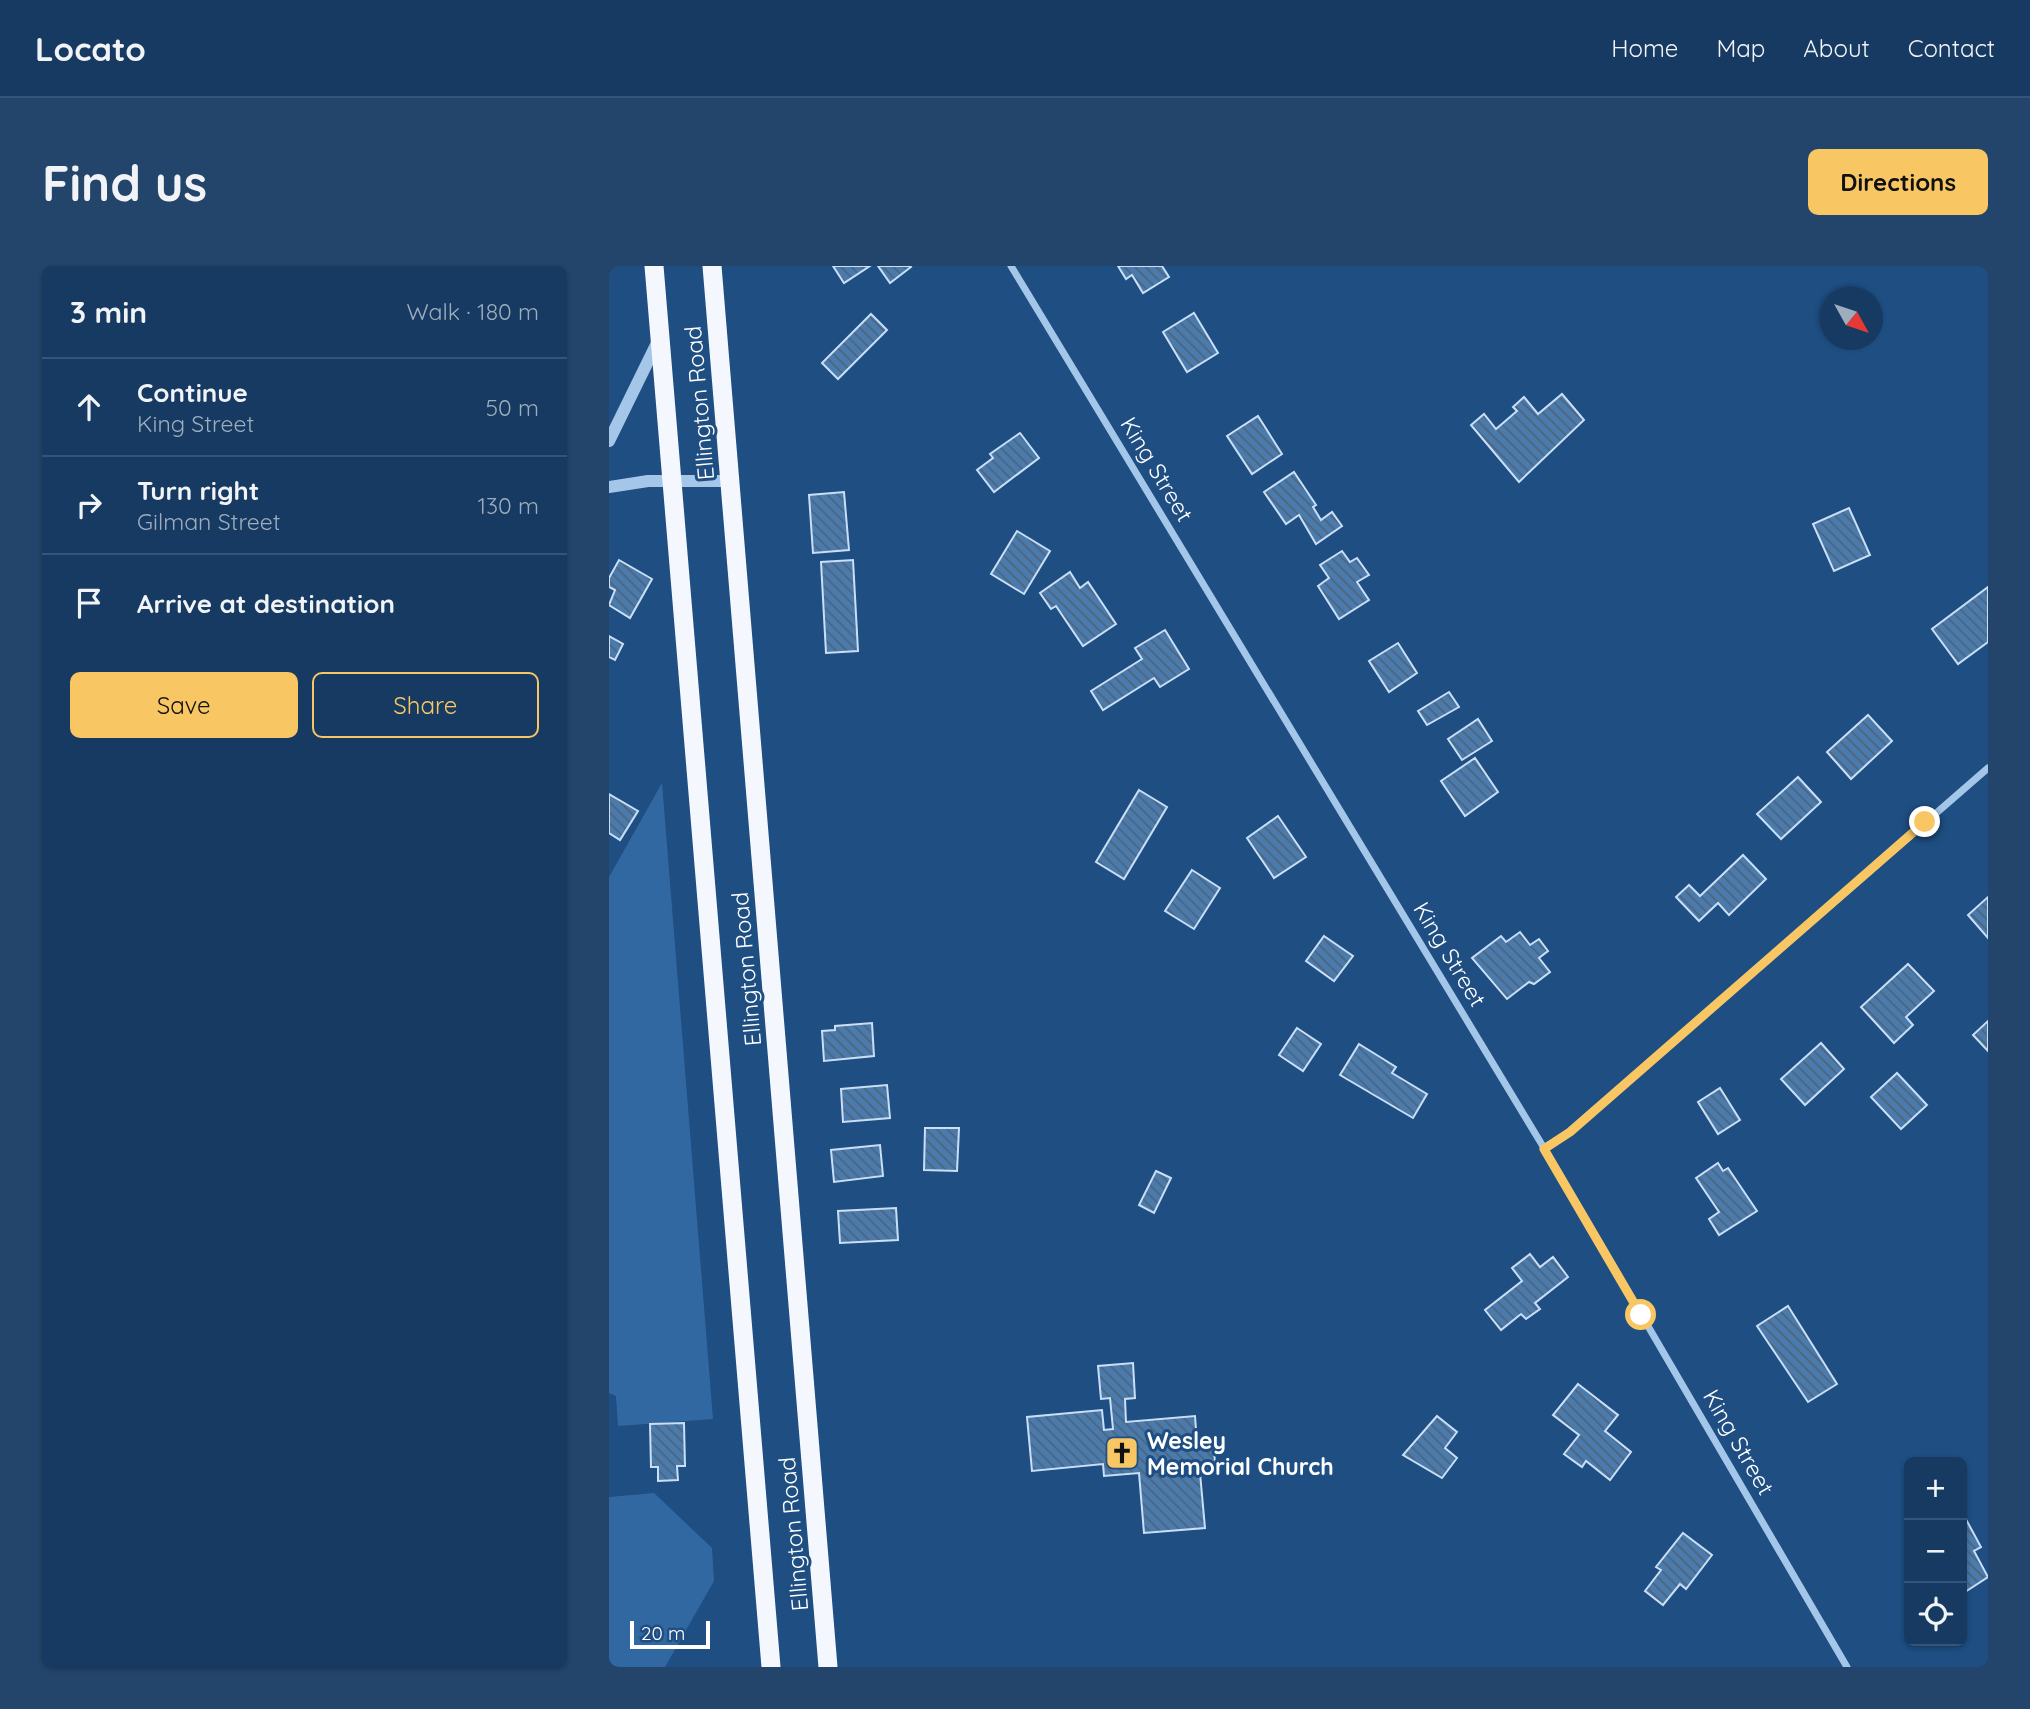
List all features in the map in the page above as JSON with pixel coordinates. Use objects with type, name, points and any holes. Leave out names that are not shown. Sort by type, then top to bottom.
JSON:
[{"type":"highway","name":"Ellington Road","points":[[654,266],[771,1667]]},
{"type":"highway","name":"Ellington Road","points":[[712,266],[828,1667]]},
{"type":"street","name":"King Street","points":[[1011,266],[1544,1149],[1847,1667]]},
{"type":"street","points":[[609,441],[641,382],[660,337]]},
{"type":"street","points":[[609,487],[672,481],[730,481]]},
{"type":"street","points":[[1544,1149],[1570,1132],[1988,768]]},
{"type":"shaded area","points":[[662,783],[713,1419],[618,1426],[616,1396],[609,1393],[609,877]]},
{"type":"shaded area","points":[[654,1493],[712,1548],[714,1581],[665,1667],[609,1667],[609,1497]]},
{"type":"building","points":[[833,266],[870,266],[844,283]]},
{"type":"building","points":[[878,266],[910,266],[911,267],[890,283]]},
{"type":"building","points":[[1118,266],[1162,266],[1169,277],[1143,293],[1132,275],[1126,279]]},
{"type":"building","points":[[1194,313],[1218,353],[1187,372],[1163,332]]},
{"type":"building","points":[[871,314],[887,330],[838,379],[822,363]]},
{"type":"building","points":[[1562,394],[1584,420],[1519,482],[1471,425],[1484,414],[1496,429],[1517,411],[1513,407],[1524,397],[1538,414]]},
{"type":"building","points":[[1258,416],[1282,454],[1252,474],[1227,436]]},
{"type":"building","points":[[1020,433],[1039,458],[994,492],[977,470],[993,458],[990,454]]},
{"type":"building","points":[[1294,472],[1316,505],[1313,507],[1321,520],[1332,512],[1342,526],[1316,544],[1299,515],[1286,524],[1264,492]]},
{"type":"building","points":[[844,492],[849,550],[813,553],[809,495]]},
{"type":"building","points":[[1849,508],[1870,555],[1834,571],[1813,524]]},
{"type":"building","points":[[1017,531],[1050,551],[1024,594],[991,574]]},
{"type":"building","points":[[1342,551],[1350,562],[1357,558],[1369,575],[1357,582],[1369,600],[1339,619],[1318,586],[1329,578],[1320,565]]},
{"type":"building","points":[[619,560],[652,579],[630,618],[609,605],[615,590],[609,587],[609,578]]},
{"type":"building","points":[[853,560],[858,651],[826,653],[821,562]]},
{"type":"building","points":[[1070,572],[1080,588],[1088,582],[1116,624],[1083,646],[1056,606],[1051,609],[1040,593]]},
{"type":"building","points":[[1988,587],[1988,642],[1958,664],[1932,629]]},
{"type":"building","points":[[1165,630],[1189,669],[1160,687],[1154,678],[1103,710],[1091,691],[1142,659],[1135,648]]},
{"type":"building","points":[[609,636],[623,644],[615,660],[609,657]]},
{"type":"building","points":[[1398,643],[1417,673],[1389,692],[1369,661]]},
{"type":"building","points":[[1449,692],[1459,707],[1427,725],[1418,711]]},
{"type":"building","points":[[1868,715],[1892,741],[1851,779],[1827,752]]},
{"type":"building","points":[[1478,719],[1492,741],[1462,760],[1448,739]]},
{"type":"building","points":[[1475,758],[1498,792],[1465,816],[1441,781]]},
{"type":"building","points":[[1798,777],[1821,802],[1781,839],[1757,814]]},
{"type":"building","points":[[1139,790],[1167,807],[1124,879],[1096,862]]},
{"type":"building","points":[[609,794],[638,811],[620,840],[609,833]]},
{"type":"building","points":[[1278,816],[1306,857],[1274,878],[1247,838]]},
{"type":"building","points":[[1743,855],[1766,879],[1729,915],[1718,903],[1699,921],[1676,897],[1689,885],[1700,896]]},
{"type":"building","points":[[1192,870],[1220,888],[1194,929],[1165,911]]},
{"type":"building","points":[[1988,897],[1988,938],[1968,915]]},
{"type":"building","points":[[1520,932],[1530,945],[1539,939],[1548,951],[1539,958],[1550,972],[1534,984],[1529,982],[1507,999],[1472,958],[1501,936],[1506,942]]},
{"type":"building","points":[[1324,936],[1353,956],[1334,981],[1306,961]]},
{"type":"building","points":[[1908,964],[1934,991],[1906,1017],[1913,1025],[1894,1043],[1861,1007]]},
{"type":"building","points":[[1988,1021],[1988,1051],[1973,1035]]},
{"type":"building","points":[[872,1023],[874,1056],[824,1061],[822,1031],[835,1030],[835,1026]]},
{"type":"building","points":[[1297,1028],[1321,1044],[1303,1071],[1279,1055]]},
{"type":"building","points":[[1821,1043],[1844,1069],[1805,1105],[1781,1079]]},
{"type":"building","points":[[1359,1044],[1396,1067],[1392,1073],[1427,1094],[1413,1118],[1340,1075]]},
{"type":"building","points":[[1897,1073],[1927,1105],[1901,1129],[1871,1097]]},
{"type":"building","points":[[887,1085],[890,1118],[843,1122],[841,1089]]},
{"type":"building","points":[[1720,1088],[1740,1120],[1718,1134],[1698,1102]]},
{"type":"building","points":[[925,1128],[959,1128],[957,1171],[924,1170]]},
{"type":"building","points":[[880,1145],[883,1176],[834,1182],[831,1150]]},
{"type":"building","points":[[1718,1163],[1723,1171],[1728,1168],[1757,1211],[1719,1235],[1709,1219],[1719,1212],[1696,1178]]},
{"type":"building","points":[[1156,1171],[1171,1178],[1154,1213],[1139,1205]]},
{"type":"building","points":[[896,1208],[898,1240],[840,1243],[838,1211]]},
{"type":"building","points":[[1530,1254],[1540,1267],[1553,1257],[1568,1277],[1535,1303],[1540,1309],[1526,1319],[1521,1314],[1501,1330],[1485,1310],[1522,1281],[1512,1268]]},
{"type":"building","points":[[1788,1306],[1837,1384],[1808,1402],[1757,1326]]},
{"type":"building","name":"Wesley Memorial Church","points":[[1133,1363],[1135,1398],[1125,1399],[1126,1422],[1195,1416],[1197,1443],[1213,1441],[1216,1472],[1200,1473],[1205,1528],[1144,1533],[1139,1473],[1104,1476],[1103,1464],[1032,1471],[1027,1417],[1102,1410],[1104,1430],[1113,1429],[1110,1398],[1101,1399],[1098,1366]]},
{"type":"building","points":[[1578,1384],[1618,1415],[1605,1431],[1631,1452],[1610,1480],[1586,1461],[1582,1467],[1564,1454],[1579,1435],[1553,1415]]},
{"type":"building","points":[[1437,1416],[1457,1432],[1445,1448],[1457,1458],[1442,1478],[1403,1455]]},
{"type":"building","points":[[684,1423],[685,1466],[677,1466],[678,1480],[658,1481],[658,1467],[651,1467],[650,1424]]},
{"type":"building","points":[[1967,1521],[1981,1547],[1974,1551],[1988,1577],[1967,1591]]},
{"type":"building","points":[[1683,1533],[1712,1555],[1686,1589],[1680,1584],[1663,1605],[1645,1591],[1661,1570],[1656,1567]]},
{"type":"place","name":"Wesley Memorial Church","points":[[1122,1453]]},
{"type":"route","points":[[1641,1315],[1544,1149],[1570,1132],[1925,822]]}]
